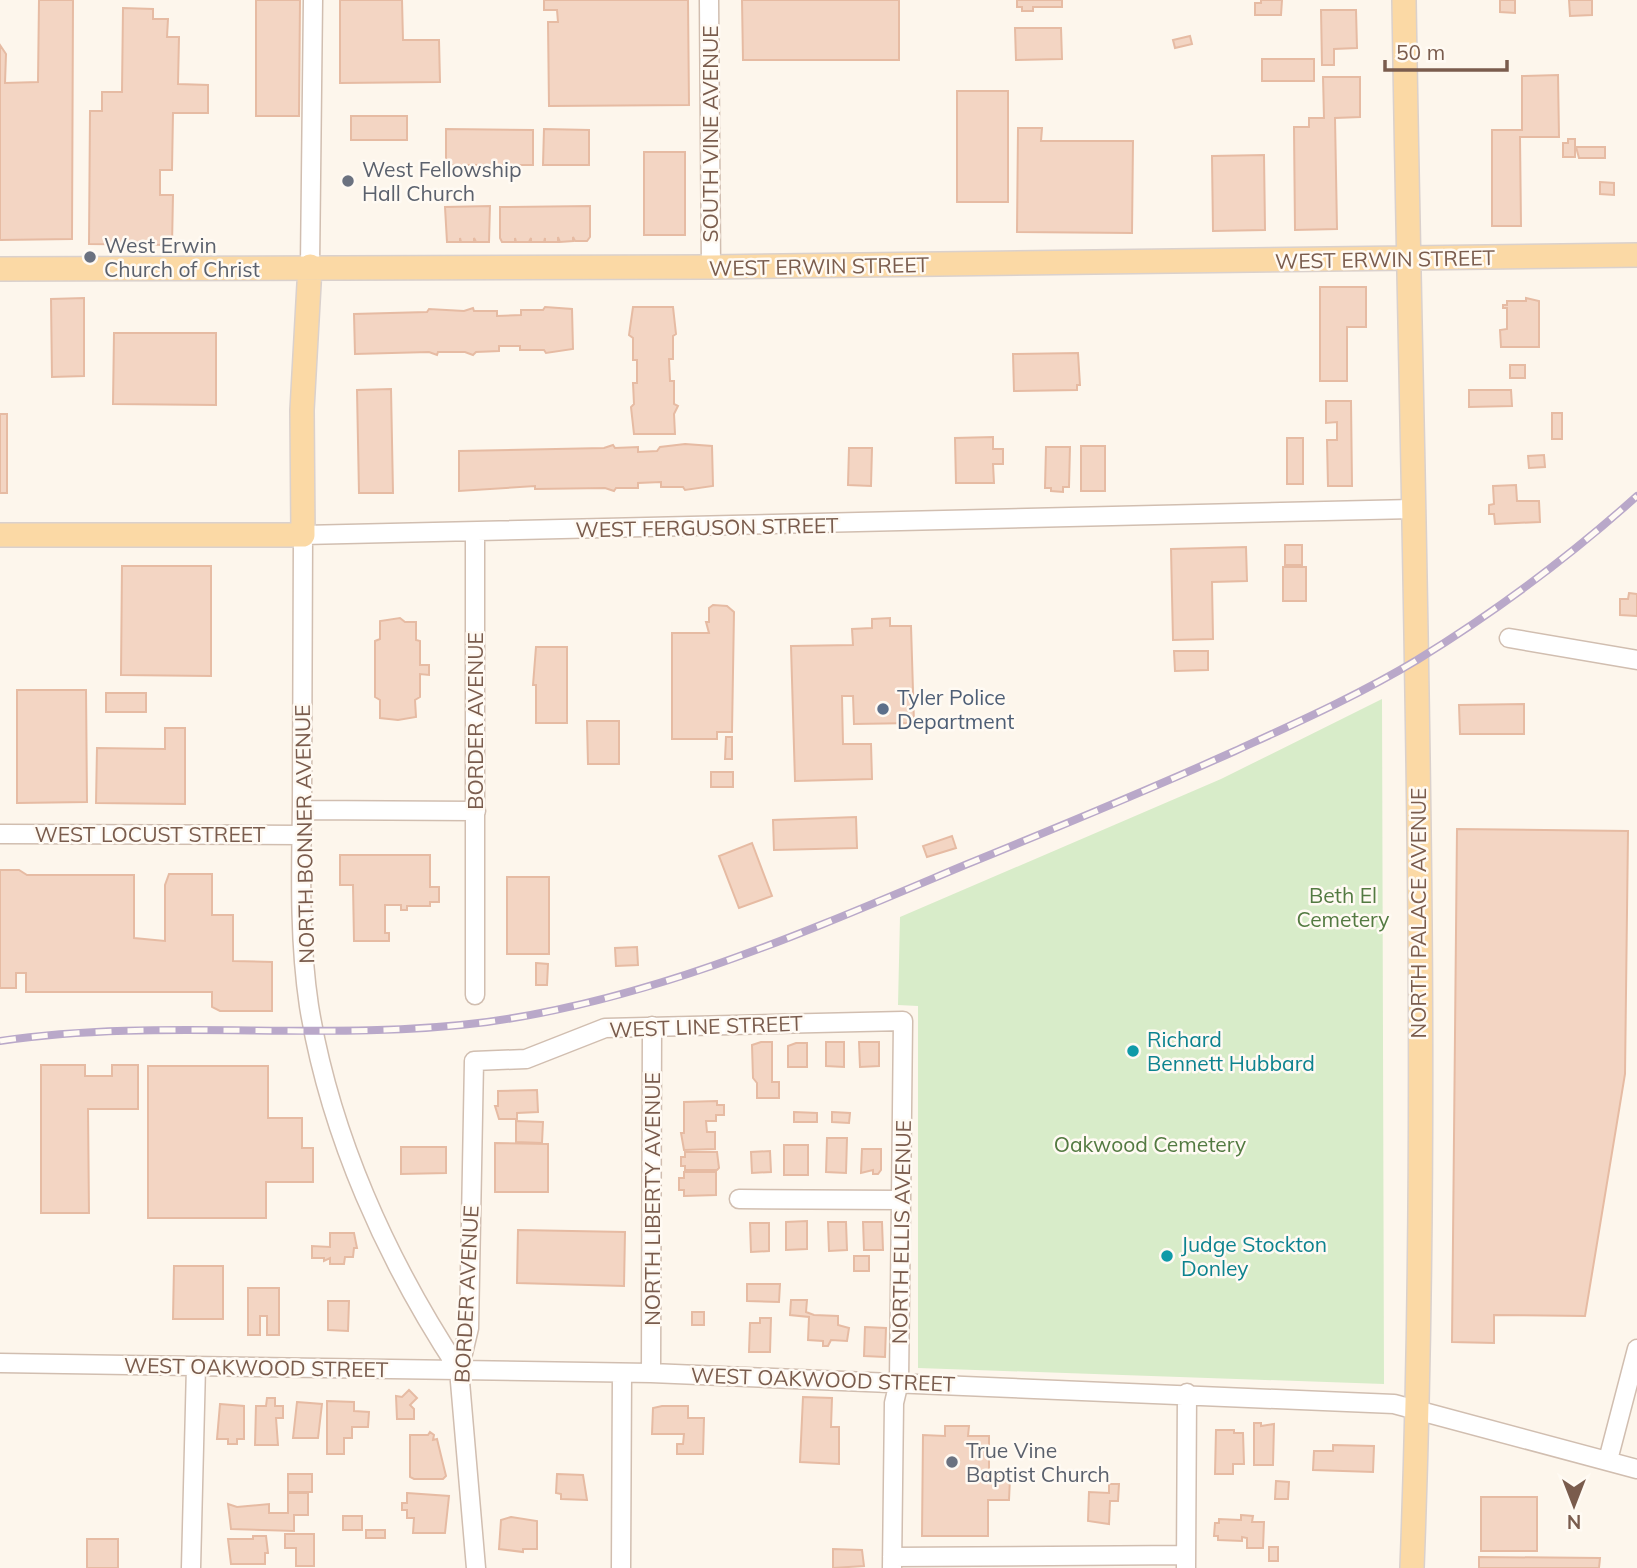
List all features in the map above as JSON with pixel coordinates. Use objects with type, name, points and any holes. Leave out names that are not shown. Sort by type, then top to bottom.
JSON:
[{"type":"main road","name":"NORTH PALACE AVENUE","points":[[1404,0],[1419,870],[1418,1409],[1412,1568]]},
{"type":"main road","name":"WEST ERWIN STREET","points":[[0,269],[310,266],[711,267],[1637,255]]},
{"type":"main road","name":"NORTH BONNER AVENUE","points":[[303,536],[302,410],[310,266]]},
{"type":"main road","name":"WEST FERGUSON STREET","points":[[0,535],[303,536]]},
{"type":"street","points":[[310,266],[313,0]]},
{"type":"street","name":"SOUTH VINE AVENUE","points":[[709,0],[711,267]]},
{"type":"street","name":"WEST FERGUSON STREET","points":[[303,536],[1413,509]]},
{"type":"street","name":"BORDER AVENUE","points":[[475,532],[475,995]]},
{"type":"street","name":"NORTH BONNER AVENUE","points":[[303,536],[301,911],[309,1004],[336,1112],[376,1220],[407,1288],[459,1370]]},
{"type":"street","points":[[1509,638],[1637,660]]},
{"type":"street","points":[[302,810],[476,811]]},
{"type":"street","name":"WEST LOCUST STREET","points":[[0,834],[301,835]]},
{"type":"street","name":"WEST LINE STREET","points":[[474,1061],[526,1059],[594,1030],[652,1026],[902,1021]]},
{"type":"street","name":"NORTH ELLIS AVENUE","points":[[892,1563],[894,1403],[899,1382],[902,1021]]},
{"type":"street","name":"NORTH LIBERTY AVENUE","points":[[651,1373],[652,1026]]},
{"type":"street","name":"BORDER AVENUE","points":[[474,1061],[469,1328],[459,1370],[476,1568]]},
{"type":"street","points":[[739,1199],[901,1200]]},
{"type":"street","points":[[1608,1460],[1632,1386],[1637,1349]]},
{"type":"street","name":"WEST OAKWOOD STREET","points":[[0,1363],[651,1373],[1394,1404],[1637,1469]]},
{"type":"street","points":[[191,1568],[196,1366]]},
{"type":"street","points":[[621,1568],[622,1374]]},
{"type":"street","points":[[892,1563],[1186,1561],[1187,1394]]},
{"type":"green space","name":"Oakwood Cemetery","points":[[1382,699],[1384,1384],[918,1368],[918,1006],[898,1005],[900,917],[1221,779]]},
{"type":"building","points":[[39,0],[73,0],[72,239],[0,240],[0,45],[6,54],[5,83],[38,82]]},
{"type":"building","points":[[256,0],[300,0],[299,116],[256,116]]},
{"type":"building","points":[[340,0],[402,0],[403,40],[439,40],[440,82],[340,83]]},
{"type":"building","points":[[544,0],[688,0],[689,105],[549,106],[548,22],[558,22],[557,10],[544,10]]},
{"type":"building","points":[[742,0],[899,0],[899,60],[743,60]]},
{"type":"building","points":[[1017,0],[1062,0],[1062,7],[1033,7],[1033,11],[1022,11],[1022,7],[1017,7]]},
{"type":"building","points":[[1261,0],[1282,0],[1281,15],[1255,15],[1255,3],[1261,3]]},
{"type":"building","points":[[1500,0],[1515,0],[1515,13],[1500,12]]},
{"type":"building","points":[[1569,0],[1592,0],[1592,15],[1570,16]]},
{"type":"building","points":[[123,8],[153,9],[153,19],[168,19],[167,37],[179,37],[178,84],[208,85],[208,113],[173,113],[172,170],[160,170],[160,195],[173,195],[172,245],[89,244],[90,111],[102,111],[102,92],[122,92]]},
{"type":"building","points":[[1321,10],[1356,10],[1357,48],[1334,49],[1334,65],[1322,65]]},
{"type":"building","points":[[1015,28],[1061,28],[1062,59],[1016,60]]},
{"type":"building","points":[[1190,36],[1192,44],[1175,48],[1173,40]]},
{"type":"building","points":[[1262,59],[1314,59],[1314,81],[1262,81]]},
{"type":"building","points":[[1558,75],[1559,137],[1520,137],[1521,226],[1492,226],[1492,130],[1522,130],[1522,76]]},
{"type":"building","points":[[1323,77],[1360,77],[1360,117],[1335,118],[1337,229],[1295,230],[1294,127],[1309,127],[1309,118],[1324,118]]},
{"type":"building","points":[[957,91],[1008,91],[1008,202],[957,202]]},
{"type":"building","points":[[351,116],[407,116],[407,140],[351,140]]},
{"type":"building","points":[[1018,128],[1042,128],[1041,141],[1133,141],[1132,233],[1017,232]]},
{"type":"building","points":[[446,129],[533,130],[533,165],[446,165]]},
{"type":"building","points":[[544,129],[589,130],[589,165],[543,165]]},
{"type":"building","points":[[1568,139],[1575,139],[1575,157],[1563,157],[1563,143],[1568,143]]},
{"type":"building","points":[[1576,147],[1605,147],[1605,158],[1579,158]]},
{"type":"building","points":[[644,152],[685,152],[685,235],[644,235]]},
{"type":"building","points":[[1264,155],[1265,230],[1213,231],[1212,156]]},
{"type":"building","points":[[1600,182],[1614,183],[1614,195],[1600,194]]},
{"type":"building","points":[[490,206],[489,242],[476,242],[474,238],[474,242],[461,242],[460,238],[460,242],[447,242],[445,207]]},
{"type":"building","points":[[590,206],[590,237],[587,241],[575,241],[573,237],[573,241],[560,242],[558,237],[558,242],[545,242],[545,238],[544,242],[531,242],[531,238],[529,242],[516,242],[515,238],[515,242],[502,242],[500,238],[500,207]]},
{"type":"building","points":[[1320,287],[1366,287],[1366,327],[1347,327],[1347,381],[1320,381]]},
{"type":"building","points":[[84,298],[84,376],[52,377],[51,299]]},
{"type":"building","points":[[1526,298],[1539,301],[1539,347],[1501,347],[1500,330],[1507,329],[1507,308],[1503,308],[1503,305],[1507,305],[1507,301],[1526,301]]},
{"type":"building","points":[[545,307],[572,309],[573,349],[546,353],[544,350],[520,350],[520,346],[499,346],[499,351],[476,352],[473,355],[465,352],[438,352],[437,355],[429,352],[355,354],[354,314],[427,312],[429,309],[464,311],[473,308],[474,311],[497,311],[497,316],[521,315],[521,310],[543,310]]},
{"type":"building","points":[[633,307],[673,307],[676,334],[673,336],[673,359],[669,359],[670,381],[674,381],[674,404],[678,406],[674,414],[675,434],[634,434],[631,407],[634,404],[633,383],[637,383],[637,360],[633,360],[633,338],[629,335]]},
{"type":"building","points":[[114,333],[216,333],[216,405],[113,404]]},
{"type":"building","points":[[1078,353],[1080,385],[1077,385],[1077,390],[1014,391],[1013,354]]},
{"type":"building","points":[[1510,365],[1525,365],[1525,378],[1510,378]]},
{"type":"building","points":[[391,389],[393,493],[359,493],[357,390]]},
{"type":"building","points":[[1469,390],[1511,390],[1512,406],[1469,407]]},
{"type":"building","points":[[1326,401],[1351,401],[1352,486],[1328,486],[1327,440],[1337,440],[1337,422],[1326,423]]},
{"type":"building","points":[[1552,413],[1562,413],[1562,439],[1552,439]]},
{"type":"building","points":[[0,414],[7,414],[7,493],[0,493]]},
{"type":"building","points":[[993,437],[993,449],[1003,449],[1003,464],[993,464],[994,483],[956,483],[955,438]]},
{"type":"building","points":[[1287,438],[1303,438],[1303,484],[1287,484]]},
{"type":"building","points":[[685,444],[712,446],[713,486],[685,490],[683,487],[661,487],[661,482],[638,483],[638,488],[616,488],[614,491],[605,488],[535,489],[535,486],[459,491],[459,451],[604,448],[613,445],[615,448],[638,447],[638,452],[657,451],[660,447]]},
{"type":"building","points":[[1081,446],[1105,446],[1105,491],[1081,491]]},
{"type":"building","points":[[1046,447],[1070,447],[1069,487],[1063,487],[1063,492],[1045,488]]},
{"type":"building","points":[[849,448],[872,448],[871,486],[848,485]]},
{"type":"building","points":[[1544,455],[1545,467],[1529,468],[1528,456]]},
{"type":"building","points":[[1516,485],[1517,501],[1539,501],[1540,522],[1495,524],[1494,514],[1489,514],[1489,505],[1494,504],[1493,486]]},
{"type":"building","points":[[1285,545],[1302,545],[1302,565],[1285,565]]},
{"type":"building","points":[[1246,547],[1247,581],[1212,582],[1213,639],[1173,640],[1171,549]]},
{"type":"building","points":[[122,566],[211,566],[211,676],[121,675]]},
{"type":"building","points":[[1283,567],[1306,567],[1306,601],[1283,601]]},
{"type":"building","points":[[1629,593],[1637,594],[1637,616],[1620,615],[1620,599],[1628,599]]},
{"type":"building","points":[[713,605],[727,606],[734,612],[732,732],[717,732],[717,739],[672,739],[672,633],[709,633],[706,622],[709,622],[709,608]]},
{"type":"building","points":[[400,618],[405,622],[416,622],[416,640],[420,641],[420,665],[429,665],[429,675],[420,674],[420,697],[415,700],[416,717],[398,720],[380,718],[380,700],[375,697],[375,641],[380,639],[380,621]]},
{"type":"building","name":"Tyler Police Department","points":[[890,618],[890,626],[911,626],[914,723],[854,724],[853,696],[842,696],[843,744],[871,744],[872,779],[795,781],[791,646],[853,645],[852,629],[872,628],[872,619]]},
{"type":"building","points":[[536,647],[567,647],[567,723],[536,723],[536,685],[533,685]]},
{"type":"building","points":[[1174,651],[1208,651],[1208,670],[1175,671]]},
{"type":"building","points":[[17,690],[86,690],[87,802],[17,803]]},
{"type":"building","points":[[106,693],[146,693],[146,712],[106,712]]},
{"type":"building","points":[[1524,704],[1524,734],[1460,734],[1459,705]]},
{"type":"building","points":[[587,721],[619,721],[619,764],[588,764]]},
{"type":"building","points":[[165,728],[185,728],[185,804],[96,803],[97,748],[165,749]]},
{"type":"building","points":[[726,737],[732,737],[732,759],[725,759]]},
{"type":"building","points":[[711,772],[733,772],[733,787],[711,787]]},
{"type":"building","points":[[856,817],[857,848],[774,850],[773,820]]},
{"type":"building","points":[[1457,829],[1628,831],[1625,1074],[1585,1316],[1494,1315],[1494,1343],[1452,1342]]},
{"type":"building","points":[[952,836],[956,848],[927,857],[923,846]]},
{"type":"building","points":[[752,843],[772,896],[739,908],[719,856]]},
{"type":"building","points":[[340,855],[430,855],[430,887],[439,887],[439,902],[430,902],[430,906],[407,906],[407,910],[401,910],[401,905],[385,905],[385,933],[389,933],[389,941],[354,941],[353,885],[340,885]]},
{"type":"building","points":[[0,870],[19,870],[27,875],[134,875],[134,938],[165,941],[165,885],[169,874],[212,874],[212,915],[233,915],[233,961],[272,962],[272,1011],[220,1011],[212,1007],[212,992],[26,992],[26,973],[16,973],[16,988],[0,988]]},
{"type":"building","points":[[507,877],[549,877],[549,954],[507,954]]},
{"type":"building","points":[[637,947],[638,965],[616,966],[615,948]]},
{"type":"building","points":[[536,963],[548,964],[547,985],[536,985]]},
{"type":"building","points":[[772,1042],[772,1082],[779,1082],[779,1098],[757,1098],[757,1083],[753,1078],[752,1045]]},
{"type":"building","points":[[826,1042],[844,1042],[844,1067],[826,1066]]},
{"type":"building","points":[[859,1042],[879,1042],[879,1066],[860,1067]]},
{"type":"building","points":[[807,1043],[807,1067],[788,1067],[788,1046]]},
{"type":"building","points":[[41,1065],[85,1065],[85,1076],[112,1076],[112,1065],[138,1065],[138,1109],[88,1109],[89,1213],[41,1213]]},
{"type":"building","points":[[148,1066],[268,1066],[268,1118],[302,1118],[302,1148],[313,1148],[313,1182],[266,1182],[266,1218],[148,1218]]},
{"type":"building","points":[[537,1090],[538,1112],[517,1113],[517,1119],[499,1119],[495,1106],[498,1106],[498,1091]]},
{"type":"building","points":[[717,1101],[717,1105],[724,1105],[724,1115],[716,1115],[716,1121],[706,1121],[707,1132],[715,1132],[715,1149],[684,1150],[681,1133],[684,1133],[684,1102]]},
{"type":"building","points":[[794,1112],[817,1113],[817,1122],[794,1122]]},
{"type":"building","points":[[832,1112],[850,1113],[849,1123],[832,1122]]},
{"type":"building","points":[[516,1121],[543,1122],[542,1143],[516,1142]]},
{"type":"building","points":[[827,1138],[847,1138],[846,1173],[826,1172]]},
{"type":"building","points":[[495,1143],[548,1144],[548,1192],[495,1192]]},
{"type":"building","points":[[784,1145],[808,1145],[808,1175],[784,1175]]},
{"type":"building","points":[[401,1147],[446,1147],[446,1173],[401,1174]]},
{"type":"building","points":[[862,1149],[881,1149],[881,1170],[878,1174],[873,1174],[873,1170],[861,1173]]},
{"type":"building","points":[[770,1151],[771,1172],[752,1173],[751,1152]]},
{"type":"building","points":[[685,1152],[717,1152],[719,1168],[685,1170],[685,1166],[681,1166],[681,1157],[685,1157]]},
{"type":"building","points":[[684,1172],[716,1172],[716,1195],[684,1196],[684,1190],[679,1190],[679,1178],[684,1178]]},
{"type":"building","points":[[807,1221],[807,1249],[786,1250],[786,1222]]},
{"type":"building","points":[[828,1222],[846,1222],[847,1250],[829,1251]]},
{"type":"building","points":[[863,1222],[882,1222],[883,1250],[864,1250]]},
{"type":"building","points":[[750,1223],[769,1223],[769,1251],[751,1252]]},
{"type":"building","points":[[518,1230],[625,1232],[624,1286],[517,1283]]},
{"type":"building","points":[[330,1233],[354,1233],[357,1248],[354,1248],[353,1257],[345,1257],[344,1264],[330,1264],[330,1258],[324,1261],[324,1258],[312,1258],[312,1246],[330,1247]]},
{"type":"building","points":[[854,1256],[869,1256],[869,1271],[854,1271]]},
{"type":"building","points":[[174,1266],[223,1266],[223,1319],[173,1319]]},
{"type":"building","points":[[747,1284],[780,1284],[779,1302],[747,1301]]},
{"type":"building","points":[[248,1288],[279,1288],[279,1335],[267,1335],[267,1316],[260,1316],[260,1335],[248,1335]]},
{"type":"building","points":[[791,1300],[807,1300],[806,1312],[814,1315],[838,1316],[838,1325],[849,1328],[847,1341],[831,1340],[828,1346],[823,1346],[823,1341],[808,1340],[809,1317],[790,1315]]},
{"type":"building","points":[[328,1301],[349,1301],[348,1331],[328,1330]]},
{"type":"building","points":[[692,1312],[704,1312],[704,1325],[692,1325]]},
{"type":"building","points":[[760,1318],[771,1318],[770,1352],[749,1352],[750,1323],[760,1323]]},
{"type":"building","points":[[865,1327],[886,1328],[885,1357],[864,1356]]},
{"type":"building","points":[[409,1390],[417,1398],[410,1405],[414,1409],[414,1419],[397,1419],[396,1396],[402,1397]]},
{"type":"building","points":[[803,1397],[832,1398],[831,1427],[839,1427],[839,1464],[800,1462]]},
{"type":"building","points":[[267,1398],[275,1398],[275,1406],[283,1406],[283,1418],[276,1418],[278,1445],[255,1445],[256,1406],[266,1406]]},
{"type":"building","points":[[327,1401],[354,1402],[354,1411],[369,1412],[368,1427],[352,1427],[352,1438],[344,1438],[344,1454],[327,1454]]},
{"type":"building","points":[[297,1402],[322,1404],[318,1438],[293,1438]]},
{"type":"building","points":[[220,1404],[244,1406],[244,1439],[237,1439],[237,1444],[228,1444],[228,1439],[217,1439]]},
{"type":"building","points":[[688,1406],[688,1418],[704,1418],[703,1454],[677,1454],[677,1444],[683,1444],[684,1434],[652,1434],[653,1408]]},
{"type":"building","points":[[1254,1423],[1261,1423],[1261,1426],[1274,1424],[1273,1465],[1254,1465]]},
{"type":"building","points":[[945,1426],[969,1426],[968,1436],[989,1436],[989,1478],[1010,1478],[1009,1500],[988,1500],[988,1536],[922,1536],[923,1435],[945,1436]]},
{"type":"building","points":[[1216,1430],[1243,1433],[1244,1464],[1233,1464],[1233,1474],[1215,1474]]},
{"type":"building","points":[[430,1432],[434,1435],[433,1440],[437,1439],[446,1476],[443,1479],[414,1479],[410,1477],[410,1435],[428,1435]]},
{"type":"building","points":[[1333,1445],[1374,1446],[1373,1472],[1313,1470],[1314,1451],[1333,1451]]},
{"type":"building","points":[[288,1474],[312,1474],[312,1492],[288,1492]]},
{"type":"building","points":[[557,1474],[583,1475],[587,1500],[561,1499],[561,1494],[556,1493]]},
{"type":"building","points":[[1276,1481],[1289,1482],[1288,1499],[1275,1499]]},
{"type":"building","points":[[1109,1484],[1119,1484],[1118,1501],[1110,1501],[1109,1524],[1088,1521],[1089,1492],[1109,1493]]},
{"type":"building","points":[[288,1493],[308,1493],[308,1515],[294,1515],[294,1531],[231,1529],[228,1504],[237,1507],[269,1504],[269,1513],[288,1513]]},
{"type":"building","points":[[407,1493],[449,1496],[445,1533],[413,1533],[414,1518],[407,1518],[407,1510],[402,1510],[402,1503],[407,1503]]},
{"type":"building","points":[[1481,1497],[1537,1497],[1537,1551],[1481,1551]]},
{"type":"building","points":[[1241,1515],[1253,1516],[1252,1522],[1264,1522],[1263,1548],[1247,1548],[1247,1538],[1242,1537],[1242,1541],[1218,1540],[1218,1536],[1214,1536],[1215,1523],[1219,1523],[1219,1519],[1241,1520]]},
{"type":"building","points":[[343,1516],[362,1516],[362,1530],[343,1530]]},
{"type":"building","points":[[511,1517],[537,1521],[537,1549],[523,1549],[523,1552],[499,1549],[501,1520]]},
{"type":"building","points":[[366,1530],[385,1530],[385,1538],[366,1538]]},
{"type":"building","points":[[285,1534],[314,1534],[314,1566],[296,1566],[296,1548],[285,1548]]},
{"type":"building","points":[[253,1536],[266,1536],[268,1553],[265,1553],[265,1564],[231,1564],[228,1539],[253,1539]]},
{"type":"building","points":[[87,1539],[118,1539],[118,1568],[87,1568]]},
{"type":"building","points":[[1269,1547],[1278,1547],[1278,1561],[1269,1561]]},
{"type":"building","points":[[833,1549],[862,1550],[864,1566],[833,1568]]},
{"type":"building","points":[[1479,1557],[1600,1558],[1599,1568],[1479,1568]]},
{"type":"railway","points":[[0,1041],[122,1031],[426,1028],[487,1022],[549,1011],[611,997],[671,979],[849,914],[1235,751],[1350,697],[1417,660],[1475,623],[1585,541],[1637,496]]},
{"type":"place","name":"West Fellowship Hall Church","points":[[348,181]]},
{"type":"place","name":"West Erwin Church of Christ","points":[[90,257]]},
{"type":"place","name":"Tyler Police Department","points":[[883,709]]},
{"type":"place","name":"Richard Bennett Hubbard","points":[[1133,1051]]},
{"type":"place","name":"Judge Stockton Donley","points":[[1167,1256]]},
{"type":"place","name":"True Vine Baptist Church","points":[[952,1462]]},
{"type":"park label","name":"Beth El Cemetery","points":[[1343,907]]}]
